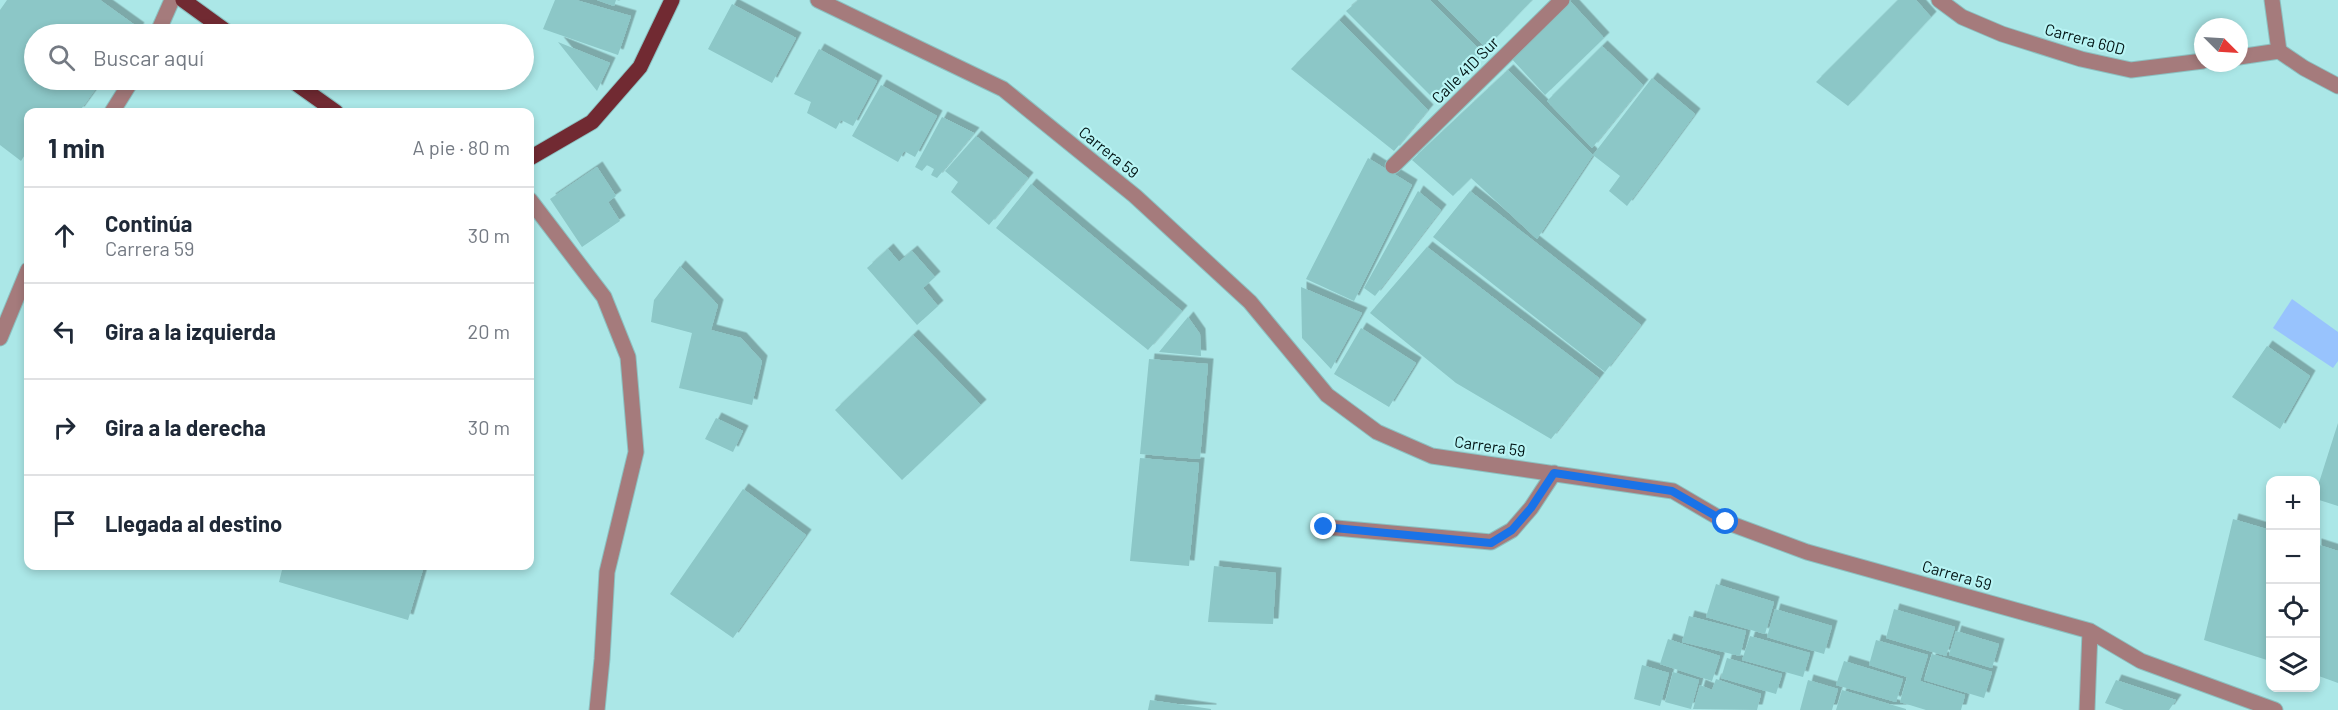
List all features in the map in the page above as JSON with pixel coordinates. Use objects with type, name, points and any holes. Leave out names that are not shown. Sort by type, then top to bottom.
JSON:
[{"type":"main road","points":[[183,0],[216,24]]},
{"type":"main road","points":[[534,156],[592,122],[640,67],[672,0]]},
{"type":"main road","points":[[305,90],[330,108]]},
{"type":"street","points":[[162,24],[172,0]]},
{"type":"street","name":"Carrera 59","points":[[818,0],[1003,89],[1143,204],[1250,302],[1327,395],[1377,432],[1432,456],[1672,491],[1726,522],[1807,552],[2091,631],[2141,662],[2275,710]]},
{"type":"street","name":"Calle 41D Sur","points":[[1393,166],[1562,0]]},
{"type":"street","name":"Carrera 60D","points":[[1939,0],[1962,17],[2002,34],[2081,59],[2132,70],[2194,62]]},
{"type":"street","points":[[2272,0],[2279,51]]},
{"type":"street","points":[[2248,56],[2279,51],[2304,68],[2338,86]]},
{"type":"street","points":[[114,108],[125,90]]},
{"type":"street","points":[[534,205],[604,297],[628,357],[636,452],[607,572],[597,710]]},
{"type":"street","points":[[0,338],[24,280]]},
{"type":"street","points":[[1324,527],[1491,543],[1512,530],[1531,508],[1554,473]]},
{"type":"street","points":[[2087,710],[2091,631]]},
{"type":"water","points":[[2292,299],[2338,332],[2338,361],[2333,368],[2273,328]]},
{"type":"building","points":[[7,0],[100,0],[133,24],[24,24],[24,90],[95,90],[82,108],[24,108],[24,156],[21,161],[0,145],[0,10]]},
{"type":"building","points":[[555,0],[576,0],[631,16],[618,55],[543,29]]},
{"type":"building","points":[[597,0],[616,0],[614,6]]},
{"type":"building","points":[[1359,0],[1430,0],[1484,54],[1434,99],[1346,11]]},
{"type":"building","points":[[1438,0],[1532,0],[1486,48]]},
{"type":"building","points":[[1898,0],[1916,0],[1931,17],[1848,106],[1816,82]]},
{"type":"building","points":[[1570,1],[1604,38],[1545,95],[1510,57]]},
{"type":"building","points":[[732,4],[796,38],[772,83],[708,49]]},
{"type":"building","points":[[1339,20],[1428,110],[1394,151],[1291,69]]},
{"type":"building","points":[[558,42],[610,63],[597,91]]},
{"type":"building","points":[[1602,46],[1643,85],[1592,148],[1547,101]]},
{"type":"building","points":[[819,49],[877,81],[853,126],[841,120],[836,129],[807,113],[811,102],[794,94]]},
{"type":"building","points":[[1508,70],[1593,155],[1537,239],[1471,178],[1453,196],[1412,160]]},
{"type":"building","points":[[1652,78],[1695,114],[1627,206],[1609,191],[1620,176],[1593,155]]},
{"type":"building","points":[[881,85],[937,116],[915,157],[904,151],[898,162],[852,136]]},
{"type":"building","points":[[942,117],[974,133],[937,178],[931,175],[934,169],[927,165],[922,171],[915,167]]},
{"type":"building","points":[[976,136],[1028,178],[989,225],[951,192],[958,182],[945,171]]},
{"type":"building","points":[[1368,158],[1412,185],[1354,301],[1306,279]]},
{"type":"building","points":[[597,167],[616,196],[608,202],[620,221],[582,247],[550,199]]},
{"type":"building","points":[[1031,184],[1182,311],[1148,350],[996,228]]},
{"type":"building","points":[[1418,191],[1441,210],[1375,296],[1364,288]]},
{"type":"building","points":[[1470,191],[1641,325],[1605,372],[1433,237]]},
{"type":"building","points":[[1427,247],[1599,378],[1551,439],[1456,383],[1370,313]]},
{"type":"building","points":[[888,249],[899,262],[912,251],[935,277],[923,288],[938,306],[917,325],[867,268]]},
{"type":"building","points":[[680,266],[718,305],[711,330],[741,338],[762,361],[752,405],[679,388],[692,333],[651,322],[654,300]]},
{"type":"building","points":[[1301,287],[1362,313],[1331,369],[1302,338]]},
{"type":"building","points":[[1188,317],[1200,334],[1201,356],[1159,352]]},
{"type":"building","points":[[1361,328],[1416,363],[1389,407],[1334,374]]},
{"type":"building","points":[[913,335],[981,405],[902,480],[835,410]]},
{"type":"building","points":[[2267,346],[2310,376],[2280,429],[2232,397]]},
{"type":"building","points":[[1149,359],[1208,364],[1200,459],[1140,454]]},
{"type":"building","points":[[716,418],[743,431],[733,452],[705,439]]},
{"type":"building","points":[[2338,423],[2338,506],[2320,500],[2320,479]]},
{"type":"building","points":[[1140,458],[1199,463],[1189,566],[1130,561]]},
{"type":"building","points":[[743,489],[806,535],[733,638],[670,594]]},
{"type":"building","points":[[2233,519],[2266,529],[2266,660],[2204,640]]},
{"type":"building","points":[[2320,545],[2338,551],[2338,683],[2320,676]]},
{"type":"building","points":[[1214,566],[1276,573],[1273,624],[1208,622]]},
{"type":"building","points":[[282,570],[423,570],[408,620],[279,582]]},
{"type":"building","points":[[1716,584],[1774,602],[1765,634],[1706,617]]},
{"type":"building","points":[[1775,609],[1832,626],[1824,654],[1767,637]]},
{"type":"building","points":[[1894,609],[1955,627],[1946,656],[1886,638]]},
{"type":"building","points":[[1689,616],[1746,631],[1740,656],[1682,642]]},
{"type":"building","points":[[1956,631],[1999,644],[1992,668],[1949,655]]},
{"type":"building","points":[[1750,636],[1810,653],[1803,677],[1742,660]]},
{"type":"building","points":[[1668,639],[1720,656],[1712,681],[1660,664]]},
{"type":"building","points":[[1876,640],[1928,655],[1920,681],[1965,695],[1961,710],[1926,710],[1900,702],[1907,677],[1869,665]]},
{"type":"building","points":[[1932,654],[1992,672],[1984,698],[1924,680]]},
{"type":"building","points":[[1727,658],[1782,674],[1776,694],[1721,678]]},
{"type":"building","points":[[1844,661],[1903,679],[1896,702],[1836,685]]},
{"type":"building","points":[[1642,665],[1669,673],[1660,706],[1634,699]]},
{"type":"building","points":[[1673,672],[1699,680],[1691,709],[1665,702]]},
{"type":"building","points":[[1716,679],[1761,694],[1757,710],[1693,709],[1700,685],[1712,690]]},
{"type":"building","points":[[1808,680],[1838,689],[1832,710],[1800,710]]},
{"type":"building","points":[[2116,680],[2176,700],[2169,710],[2124,710],[2105,703]]},
{"type":"building","points":[[1842,690],[1906,709],[1906,710],[1836,710]]},
{"type":"building","points":[[1150,700],[1211,709],[1211,710],[1148,710]]},
{"type":"route","points":[[1324,527],[1491,543],[1512,530],[1531,508],[1554,473],[1672,491],[1726,522]]}]
